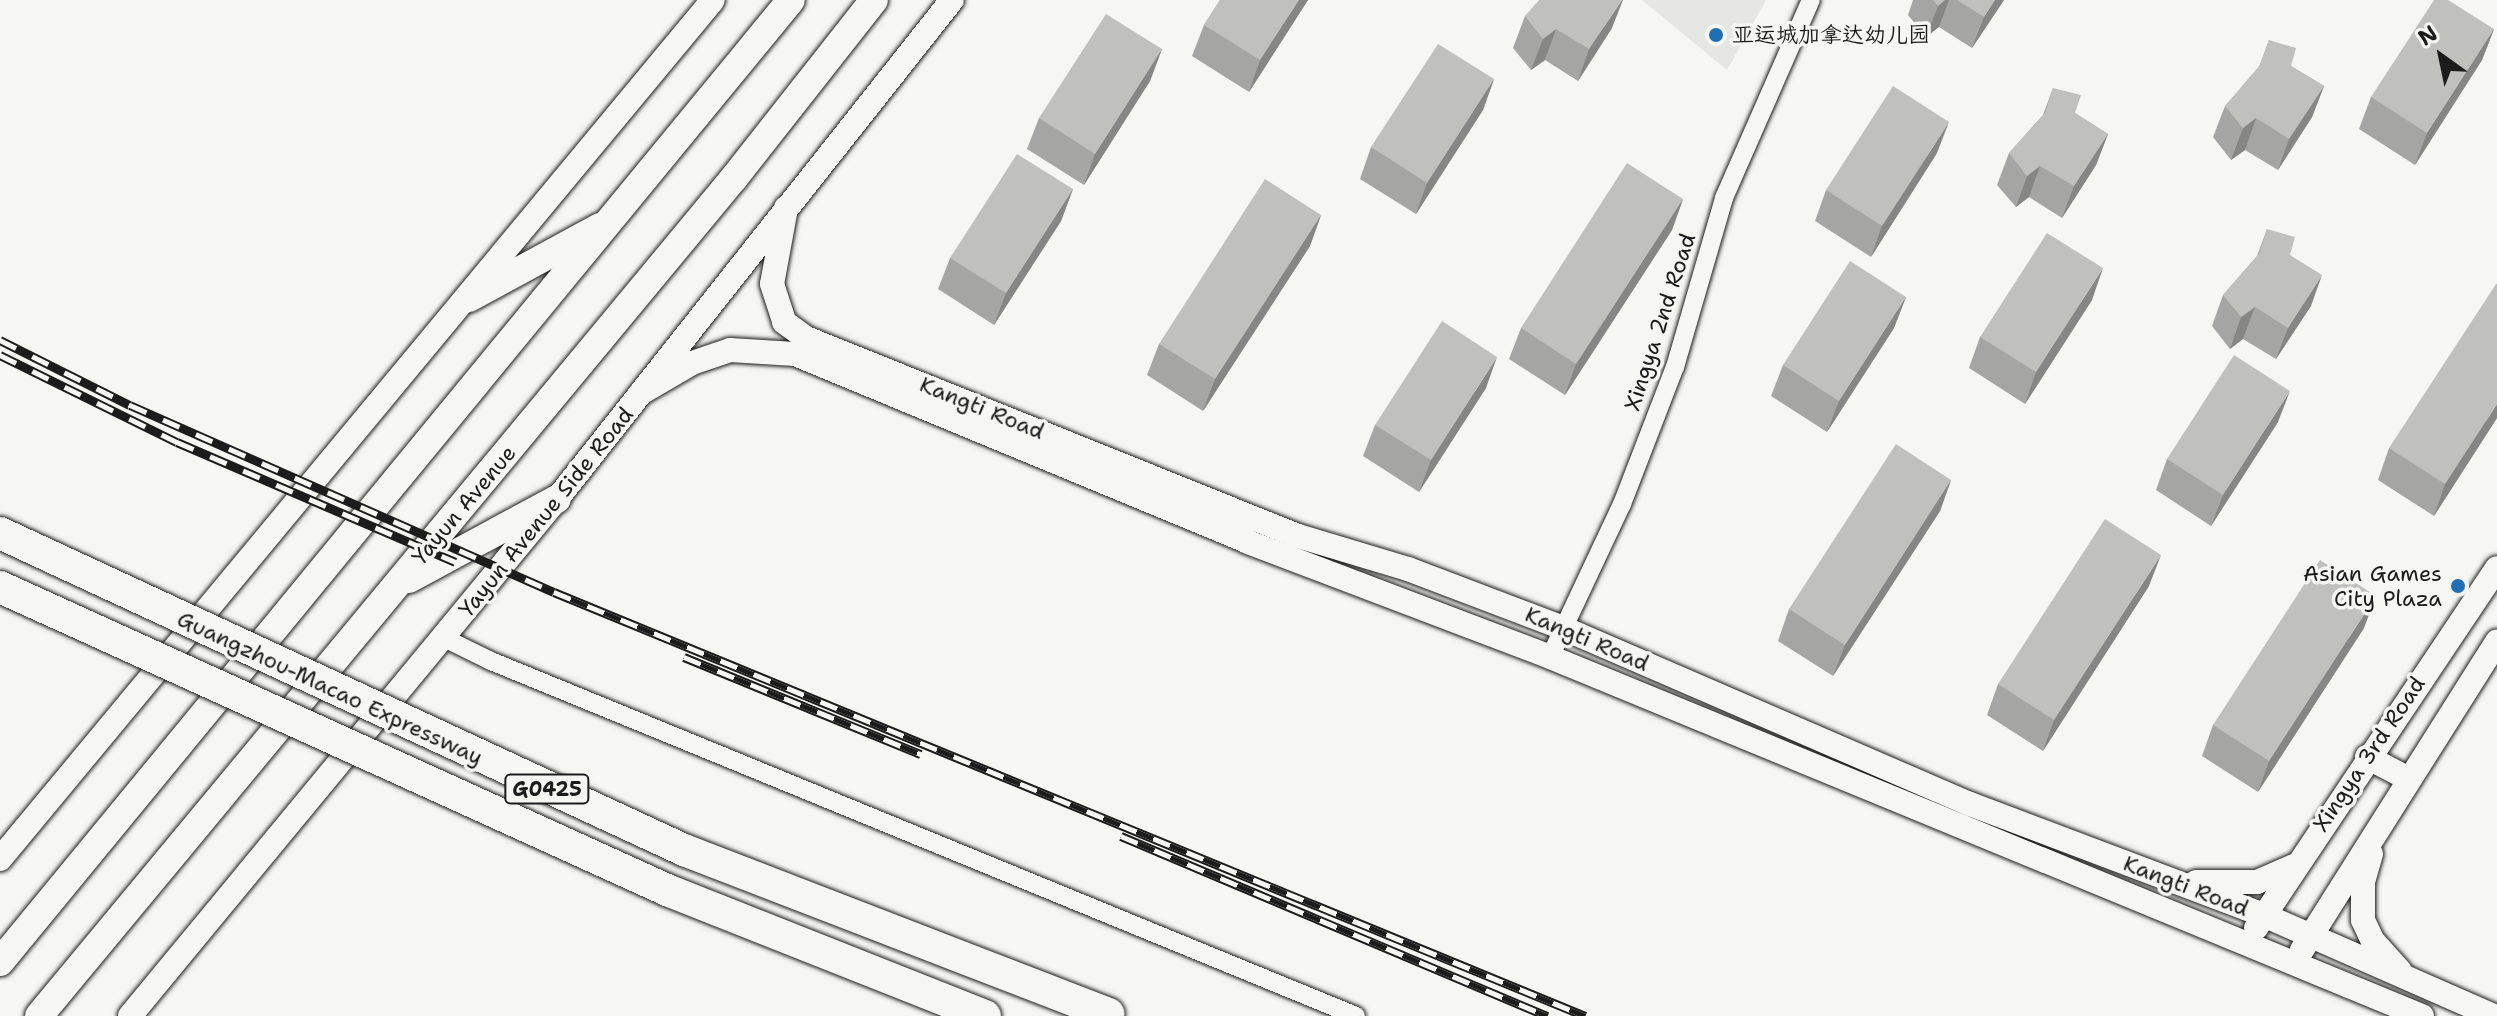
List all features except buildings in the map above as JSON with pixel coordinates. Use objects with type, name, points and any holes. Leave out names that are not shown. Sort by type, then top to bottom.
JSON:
[{"type":"highway","name":"Guangzhou-Macao Expressway","points":[[0,533],[684,850],[1108,1014]]},
{"type":"highway","name":"Guangzhou-Macao Expressway","points":[[0,587],[667,890],[985,1016]]},
{"type":"main road","points":[[0,962],[791,0]]},
{"type":"main road","name":"Yayun Avenue","points":[[44,1011],[734,178],[874,0]]},
{"type":"main road","points":[[469,298],[611,221]]},
{"type":"main road","points":[[394,587],[557,499]]},
{"type":"street","points":[[0,859],[469,298],[713,0]]},
{"type":"street","name":"Yayun Avenue Side Road","points":[[130,1016],[557,499],[952,0]]},
{"type":"street","name":"Xingya 2nd Road","points":[[1550,657],[1622,504],[1675,367],[1724,198],[1811,0]]},
{"type":"street","name":"Kangti Road","points":[[786,208],[772,284],[784,322],[806,338],[1298,536],[1408,569],[1563,628],[1970,804],[2266,916],[2494,1016]]},
{"type":"street","name":"Kangti Road","points":[[641,393],[692,363],[730,350],[795,354],[1248,542],[1550,657],[2422,1016]]},
{"type":"street","name":"Xingya 3rd Road","points":[[2244,942],[2266,916],[2294,866],[2497,568]]},
{"type":"street","points":[[444,638],[491,661],[1356,1016]]},
{"type":"street","name":"Xingya 3rd Road","points":[[2294,963],[2497,641]]},
{"type":"street","points":[[2367,757],[2409,779]]},
{"type":"street","points":[[2384,818],[2363,877],[2363,920],[2373,941],[2409,980]]},
{"type":"street","points":[[2172,880],[2257,882],[2294,866]]},
{"type":"shaded area","name":"亚运城加拿达幼儿园","points":[[1642,0],[1766,0],[1727,70]]},
{"type":"railway","points":[[0,340],[130,405],[554,592],[1585,1016]]},
{"type":"railway","points":[[0,355],[177,442],[455,562]]},
{"type":"railway","points":[[684,657],[921,754]]},
{"type":"railway","points":[[1121,836],[1548,1016]]},
{"type":"place","name":"亚运城加拿达幼儿园","points":[[1716,35]]},
{"type":"place","name":"Asian Games City Plaza","points":[[2458,586]]}]
